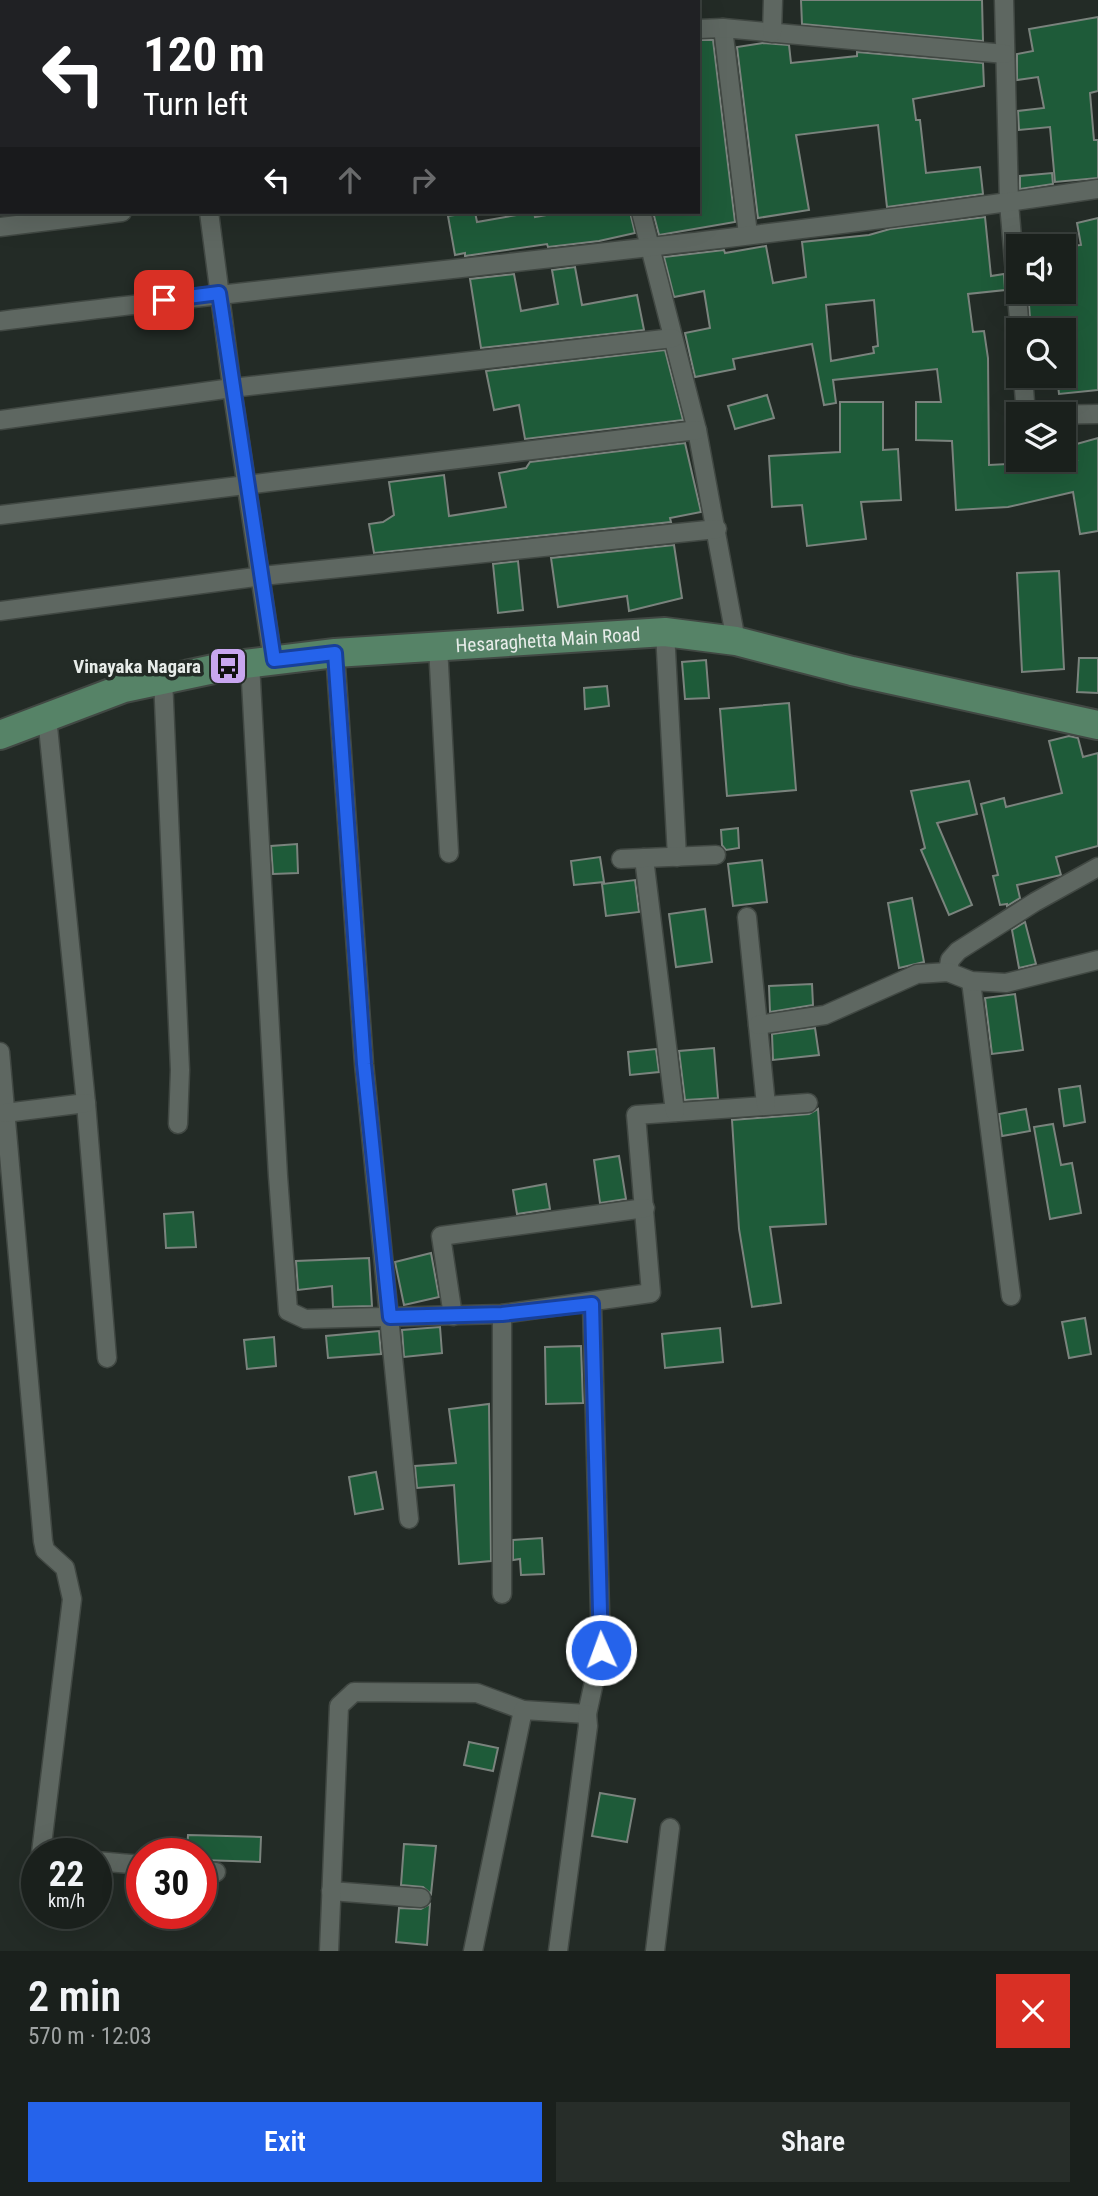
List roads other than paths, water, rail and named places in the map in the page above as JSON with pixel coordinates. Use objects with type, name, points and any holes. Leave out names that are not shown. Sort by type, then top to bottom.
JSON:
[{"type":"main road","name":"Hesaraghetta Main Road","points":[[0,735],[124,688],[163,678],[262,662],[335,653],[665,632],[736,641],[852,671],[1098,725]]},
{"type":"street","points":[[772,33],[773,0]]},
{"type":"street","points":[[1004,0],[1009,203],[1019,318]]},
{"type":"street","points":[[723,28],[748,234]]},
{"type":"street","points":[[700,29],[723,28],[1005,54]]},
{"type":"street","points":[[0,321],[219,293],[492,267],[1009,203],[1098,189]]},
{"type":"street","points":[[0,227],[106,214]]},
{"type":"street","points":[[209,214],[232,388],[262,576],[274,1112],[288,1311],[305,1319],[502,1314],[592,1304],[651,1293],[636,1115],[808,1103]]},
{"type":"street","points":[[641,214],[697,430],[736,641]]},
{"type":"street","points":[[0,419],[232,388],[673,338]]},
{"type":"street","points":[[1076,414],[1098,414]]},
{"type":"street","points":[[0,515],[697,430]]},
{"type":"street","points":[[0,611],[262,576],[717,529]]},
{"type":"street","points":[[665,632],[677,857]]},
{"type":"street","points":[[438,646],[449,853]]},
{"type":"street","points":[[335,653],[364,1064],[409,1519]]},
{"type":"street","points":[[163,678],[180,1070],[178,1124]]},
{"type":"street","points":[[47,718],[86,1103],[107,1358]]},
{"type":"street","points":[[621,859],[716,855]]},
{"type":"street","points":[[644,858],[675,1112]]},
{"type":"street","points":[[948,972],[950,960],[958,951],[1035,902],[1098,867]]},
{"type":"street","points":[[747,917],[766,1105]]},
{"type":"street","points":[[758,1025],[825,1015],[917,974],[948,972],[971,981],[1006,983],[1098,960]]},
{"type":"street","points":[[971,981],[1011,1297]]},
{"type":"street","points":[[0,1052],[43,1541],[45,1550],[65,1568],[72,1599],[43,1838]]},
{"type":"street","points":[[5,1113],[86,1103]]},
{"type":"street","points":[[453,1316],[441,1236],[645,1208]]},
{"type":"street","points":[[558,1951],[589,1726],[587,1714],[601,1650],[592,1304]]},
{"type":"street","points":[[502,1314],[502,1594]]},
{"type":"street","points":[[329,1951],[339,1706],[354,1692],[478,1693],[523,1710],[532,1708],[587,1714]]},
{"type":"street","points":[[472,1951],[523,1710]]},
{"type":"street","points":[[655,1951],[670,1828]]},
{"type":"street","points":[[331,1891],[421,1898]]},
{"type":"place","name":"Vinayaka Nagara","points":[[228,666]]}]
